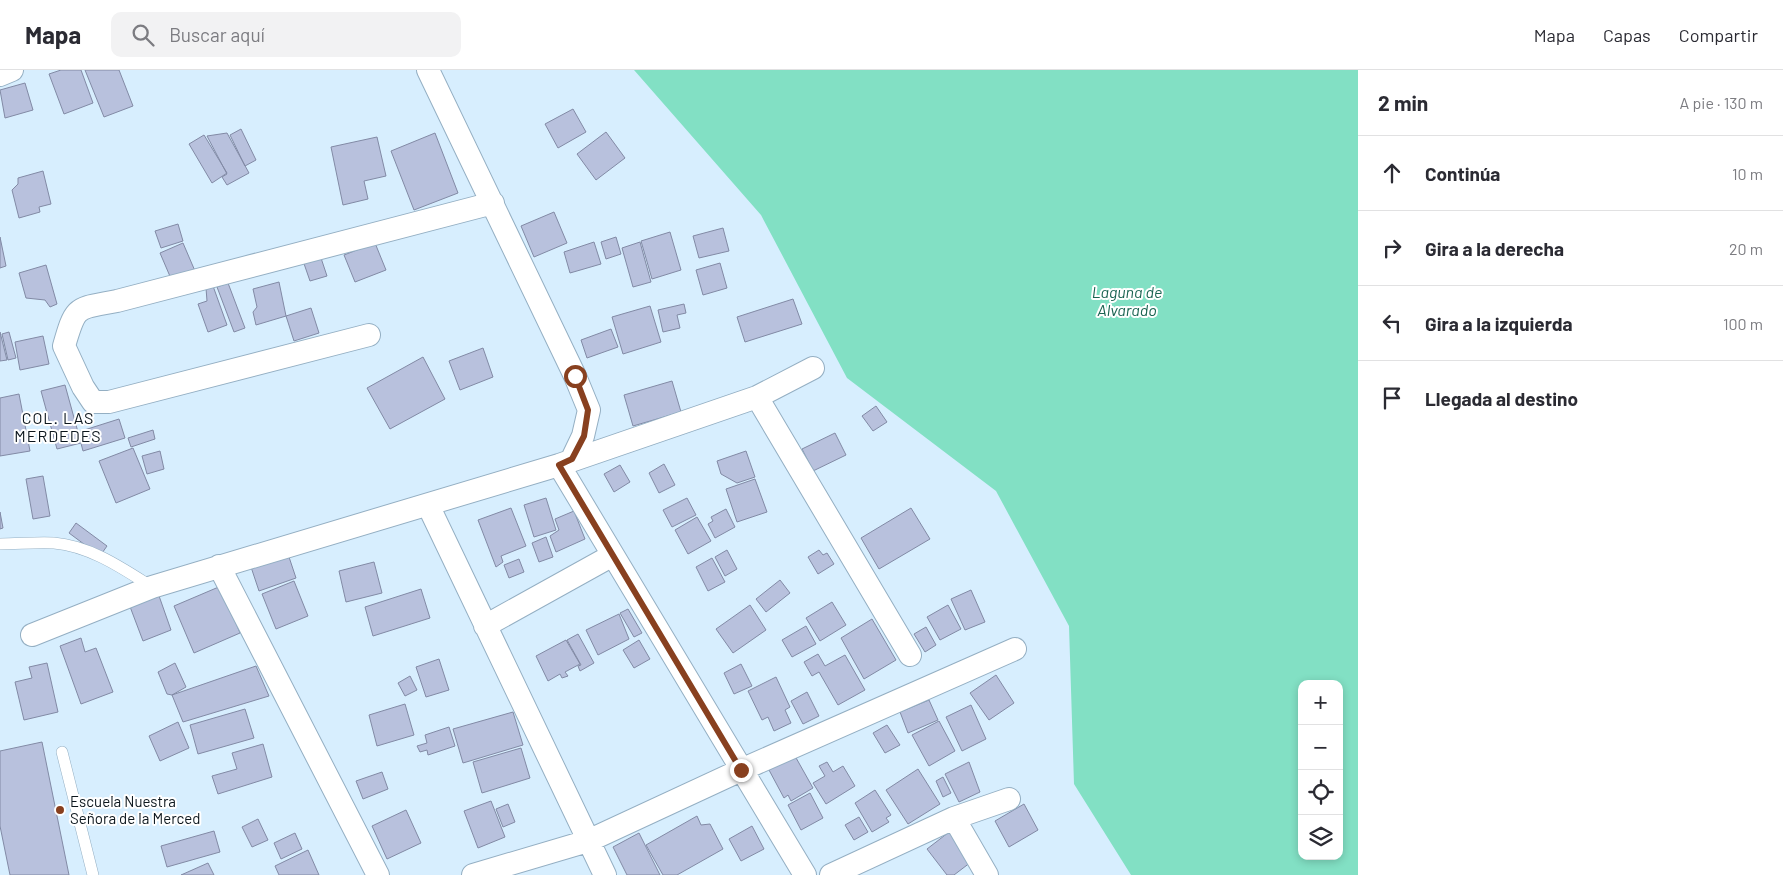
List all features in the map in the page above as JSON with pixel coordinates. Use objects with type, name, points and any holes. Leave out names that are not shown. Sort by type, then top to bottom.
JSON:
[{"type":"street","points":[[0,74],[12,70]]},
{"type":"street","points":[[428,70],[575,376],[588,410],[584,436],[565,462]]},
{"type":"street","points":[[369,335],[109,402],[93,402],[83,387],[64,346],[72,319],[82,308],[117,301],[493,202]]},
{"type":"street","points":[[32,634],[152,587],[565,462],[757,397],[813,368]]},
{"type":"street","points":[[757,397],[910,655]]},
{"type":"street","points":[[565,462],[613,555],[805,875]]},
{"type":"street","points":[[428,505],[605,875]]},
{"type":"street","points":[[485,626],[613,555]]},
{"type":"street","points":[[220,566],[378,875]]},
{"type":"street","points":[[473,875],[588,841],[741,770],[1015,649]]},
{"type":"street","points":[[831,875],[954,818],[1009,799]]},
{"type":"street","points":[[954,818],[987,875]]},
{"type":"lane","points":[[0,544],[55,543],[113,563],[152,587]]},
{"type":"lane","points":[[62,752],[93,875]]},
{"type":"water","name":"Laguna de Alvarado","points":[[634,70],[1358,70],[1358,875],[1131,875],[1074,784],[1069,626],[996,491],[847,378],[761,215]]},
{"type":"building","points":[[61,70],[81,70],[93,103],[64,114],[49,74]]},
{"type":"building","points":[[85,70],[119,70],[133,106],[104,117]]},
{"type":"building","points":[[25,83],[33,110],[5,118],[0,90]]},
{"type":"building","points":[[573,109],[586,132],[558,148],[545,124]]},
{"type":"building","points":[[241,129],[256,160],[245,166],[230,135]]},
{"type":"building","points":[[606,132],[625,158],[596,180],[577,154]]},
{"type":"building","points":[[227,133],[249,173],[227,185],[222,177],[227,174],[207,136]]},
{"type":"building","points":[[435,133],[458,193],[414,210],[391,151]]},
{"type":"building","points":[[204,135],[227,173],[212,183],[189,144]]},
{"type":"building","points":[[377,137],[386,176],[364,181],[368,199],[343,205],[331,147]]},
{"type":"building","points":[[43,171],[51,204],[39,207],[40,212],[19,218],[12,190],[18,184],[18,178]]},
{"type":"building","points":[[554,212],[567,243],[534,257],[521,226]]},
{"type":"building","points":[[178,224],[183,241],[161,248],[155,231]]},
{"type":"building","points":[[723,228],[729,251],[699,258],[693,236]]},
{"type":"building","points":[[670,232],[681,270],[652,279],[641,241]]},
{"type":"building","points":[[0,237],[6,266],[0,268]]},
{"type":"building","points":[[616,237],[621,254],[606,259],[601,242]]},
{"type":"building","points":[[594,242],[601,264],[570,273],[564,252]]},
{"type":"building","points":[[640,242],[651,282],[633,287],[622,248]]},
{"type":"building","points":[[183,243],[195,271],[172,281],[160,253]]},
{"type":"building","points":[[375,243],[386,270],[355,282],[344,255]]},
{"type":"building","points":[[318,249],[327,276],[310,281],[301,255]]},
{"type":"building","points":[[720,263],[727,288],[703,295],[696,270]]},
{"type":"building","points":[[46,265],[57,304],[50,307],[45,300],[26,298],[19,273]]},
{"type":"building","points":[[279,282],[286,316],[256,325],[253,312],[257,307],[253,289]]},
{"type":"building","points":[[228,283],[245,328],[234,332],[217,287]]},
{"type":"building","points":[[213,286],[227,325],[208,332],[198,304],[207,301],[206,288]]},
{"type":"building","points":[[793,299],[802,324],[745,342],[737,317]]},
{"type":"building","points":[[684,304],[686,313],[677,315],[680,328],[663,332],[658,310]]},
{"type":"building","points":[[650,306],[661,342],[623,354],[612,317]]},
{"type":"building","points":[[311,308],[319,333],[294,341],[286,316]]},
{"type":"building","points":[[611,329],[618,347],[587,358],[581,340]]},
{"type":"building","points":[[0,332],[7,360],[0,361]]},
{"type":"building","points":[[9,332],[16,358],[8,360],[2,334]]},
{"type":"building","points":[[43,336],[49,364],[20,370],[15,342]]},
{"type":"building","points":[[483,348],[493,377],[460,390],[449,361]]},
{"type":"building","points":[[423,357],[445,399],[390,429],[367,388]]},
{"type":"building","points":[[672,381],[681,412],[633,426],[624,395]]},
{"type":"building","points":[[65,385],[81,443],[57,449],[41,391]]},
{"type":"building","points":[[19,394],[30,451],[0,456],[0,398]]},
{"type":"building","points":[[876,406],[887,422],[873,431],[862,416]]},
{"type":"building","points":[[119,419],[125,438],[83,451],[78,432]]},
{"type":"building","points":[[153,430],[155,439],[131,447],[128,438]]},
{"type":"building","points":[[835,433],[846,455],[813,471],[802,449]]},
{"type":"building","points":[[133,448],[150,489],[116,503],[99,461]]},
{"type":"building","points":[[160,451],[164,469],[147,474],[142,456]]},
{"type":"building","points":[[746,451],[755,477],[737,483],[721,474],[717,461]]},
{"type":"building","points":[[664,464],[675,485],[659,493],[649,473]]},
{"type":"building","points":[[620,465],[630,482],[614,492],[604,474]]},
{"type":"building","points":[[43,476],[50,516],[33,519],[26,479]]},
{"type":"building","points":[[755,479],[767,512],[737,522],[726,489]]},
{"type":"building","points":[[546,498],[556,530],[534,537],[524,505]]},
{"type":"building","points":[[687,498],[696,515],[672,527],[663,510]]},
{"type":"building","points":[[511,508],[526,546],[501,556],[503,562],[496,567],[478,520]]},
{"type":"building","points":[[911,508],[930,539],[879,569],[861,538]]},
{"type":"building","points":[[726,509],[735,527],[715,538],[708,524],[713,521],[711,517]]},
{"type":"building","points":[[574,511],[585,539],[556,552],[550,536],[559,530],[555,519]]},
{"type":"building","points":[[0,512],[3,528],[0,529]]},
{"type":"building","points":[[697,517],[711,541],[688,554],[675,530]]},
{"type":"building","points":[[76,523],[107,546],[100,556],[69,533]]},
{"type":"building","points":[[546,537],[553,557],[539,562],[532,543]]},
{"type":"building","points":[[727,550],[737,569],[725,576],[715,557]]},
{"type":"building","points":[[819,550],[823,555],[827,553],[834,564],[818,574],[808,557]]},
{"type":"building","points":[[287,551],[296,578],[259,591],[250,564]]},
{"type":"building","points":[[712,558],[725,582],[708,591],[696,567]]},
{"type":"building","points":[[519,559],[524,572],[509,578],[504,565]]},
{"type":"building","points":[[374,562],[382,593],[346,602],[339,571]]},
{"type":"building","points":[[780,580],[790,593],[766,612],[756,599]]},
{"type":"building","points":[[294,581],[308,616],[276,629],[262,594]]},
{"type":"building","points":[[221,586],[240,633],[194,653],[174,606]]},
{"type":"building","points":[[421,589],[430,618],[373,636],[365,607]]},
{"type":"building","points":[[971,590],[985,622],[965,630],[951,599]]},
{"type":"building","points":[[158,593],[171,630],[143,641],[129,604]]},
{"type":"building","points":[[832,602],[846,625],[820,641],[806,618]]},
{"type":"building","points":[[750,605],[766,630],[733,653],[716,629]]},
{"type":"building","points":[[948,605],[961,629],[940,640],[927,617]]},
{"type":"building","points":[[628,609],[642,633],[634,637],[620,613]]},
{"type":"building","points":[[619,614],[629,639],[598,655],[586,630]]},
{"type":"building","points":[[872,619],[896,660],[864,679],[841,638]]},
{"type":"building","points":[[806,626],[816,644],[792,657],[782,640]]},
{"type":"building","points":[[926,627],[936,645],[925,652],[914,634]]},
{"type":"building","points":[[578,634],[594,663],[580,671],[578,666],[581,665],[567,640]]},
{"type":"building","points":[[81,638],[85,652],[96,648],[113,692],[81,704],[60,646]]},
{"type":"building","points":[[566,640],[580,664],[565,672],[568,676],[562,678],[560,674],[548,681],[536,656]]},
{"type":"building","points":[[639,640],[650,659],[634,668],[623,650]]},
{"type":"building","points":[[818,654],[825,666],[845,655],[865,690],[838,705],[819,672],[812,676],[804,662]]},
{"type":"building","points":[[439,659],[449,690],[426,697],[416,667]]},
{"type":"building","points":[[47,663],[58,712],[24,720],[15,682],[32,678],[29,667]]},
{"type":"building","points":[[175,663],[186,687],[172,695],[167,694],[158,672]]},
{"type":"building","points":[[741,664],[752,686],[734,694],[724,673]]},
{"type":"building","points":[[256,666],[269,696],[183,722],[172,695]]},
{"type":"building","points":[[996,675],[1014,703],[989,720],[970,693]]},
{"type":"building","points":[[410,676],[417,690],[405,696],[398,683]]},
{"type":"building","points":[[776,677],[790,707],[785,710],[791,723],[774,731],[768,717],[762,720],[748,691]]},
{"type":"building","points":[[807,692],[819,716],[803,724],[791,701]]},
{"type":"building","points":[[929,700],[938,720],[908,733],[900,712]]},
{"type":"building","points":[[405,704],[414,735],[377,746],[369,715]]},
{"type":"building","points":[[971,705],[986,739],[962,751],[946,717]]},
{"type":"building","points":[[245,709],[254,738],[198,754],[190,725]]},
{"type":"building","points":[[513,712],[523,745],[463,763],[453,729]]},
{"type":"building","points":[[939,721],[955,751],[929,766],[912,735]]},
{"type":"building","points":[[178,722],[189,748],[160,761],[149,736]]},
{"type":"building","points":[[887,725],[900,745],[885,753],[873,733]]},
{"type":"building","points":[[449,727],[455,746],[428,755],[427,750],[420,752],[417,746],[427,743],[425,735]]},
{"type":"building","points":[[42,742],[69,875],[10,875],[0,826],[0,751]]},
{"type":"building","points":[[263,744],[272,777],[218,794],[212,776],[237,769],[232,753]]},
{"type":"building","points":[[521,748],[530,778],[482,793],[473,762]]},
{"type":"building","points":[[795,756],[813,788],[791,801],[788,795],[784,798],[769,770]]},
{"type":"building","points":[[827,762],[833,772],[843,766],[855,786],[826,804],[813,783],[825,776],[819,766]]},
{"type":"building","points":[[969,762],[980,792],[959,802],[945,774]]},
{"type":"building","points":[[918,769],[940,804],[908,824],[886,790]]},
{"type":"building","points":[[382,772],[388,789],[363,799],[356,781]]},
{"type":"building","points":[[943,777],[951,793],[943,797],[936,781]]},
{"type":"building","points":[[875,790],[891,815],[886,818],[889,822],[872,832],[855,803]]},
{"type":"building","points":[[810,793],[823,818],[801,830],[788,805]]},
{"type":"building","points":[[491,801],[505,837],[478,848],[464,811]]},
{"type":"building","points":[[508,804],[515,822],[503,827],[496,809]]},
{"type":"building","points":[[1024,804],[1038,830],[1009,847],[995,821]]},
{"type":"building","points":[[406,810],[421,843],[387,859],[372,826]]},
{"type":"building","points":[[697,816],[701,825],[710,824],[723,849],[677,875],[663,875],[646,845]]},
{"type":"building","points":[[859,817],[868,832],[854,840],[845,825]]},
{"type":"building","points":[[258,819],[268,840],[252,847],[242,827]]},
{"type":"building","points":[[752,826],[764,849],[741,861],[729,839]]},
{"type":"building","points":[[953,829],[975,859],[954,875],[947,875],[927,849]]},
{"type":"building","points":[[214,831],[220,852],[167,867],[161,846]]},
{"type":"building","points":[[295,833],[302,849],[281,859],[274,843]]},
{"type":"building","points":[[639,833],[660,875],[627,875],[613,847]]},
{"type":"building","points":[[308,850],[319,875],[279,875],[275,866]]},
{"type":"building","points":[[208,863],[214,875],[181,875]]},
{"type":"place","name":"Escuela Nuestra Señora de la Merced","points":[[60,810]]},
{"type":"district","name":"COL. LAS MERDEDES","points":[[58,426]]},
{"type":"route","points":[[575,376],[588,410],[584,436],[572,459],[559,465],[741,770]]}]
